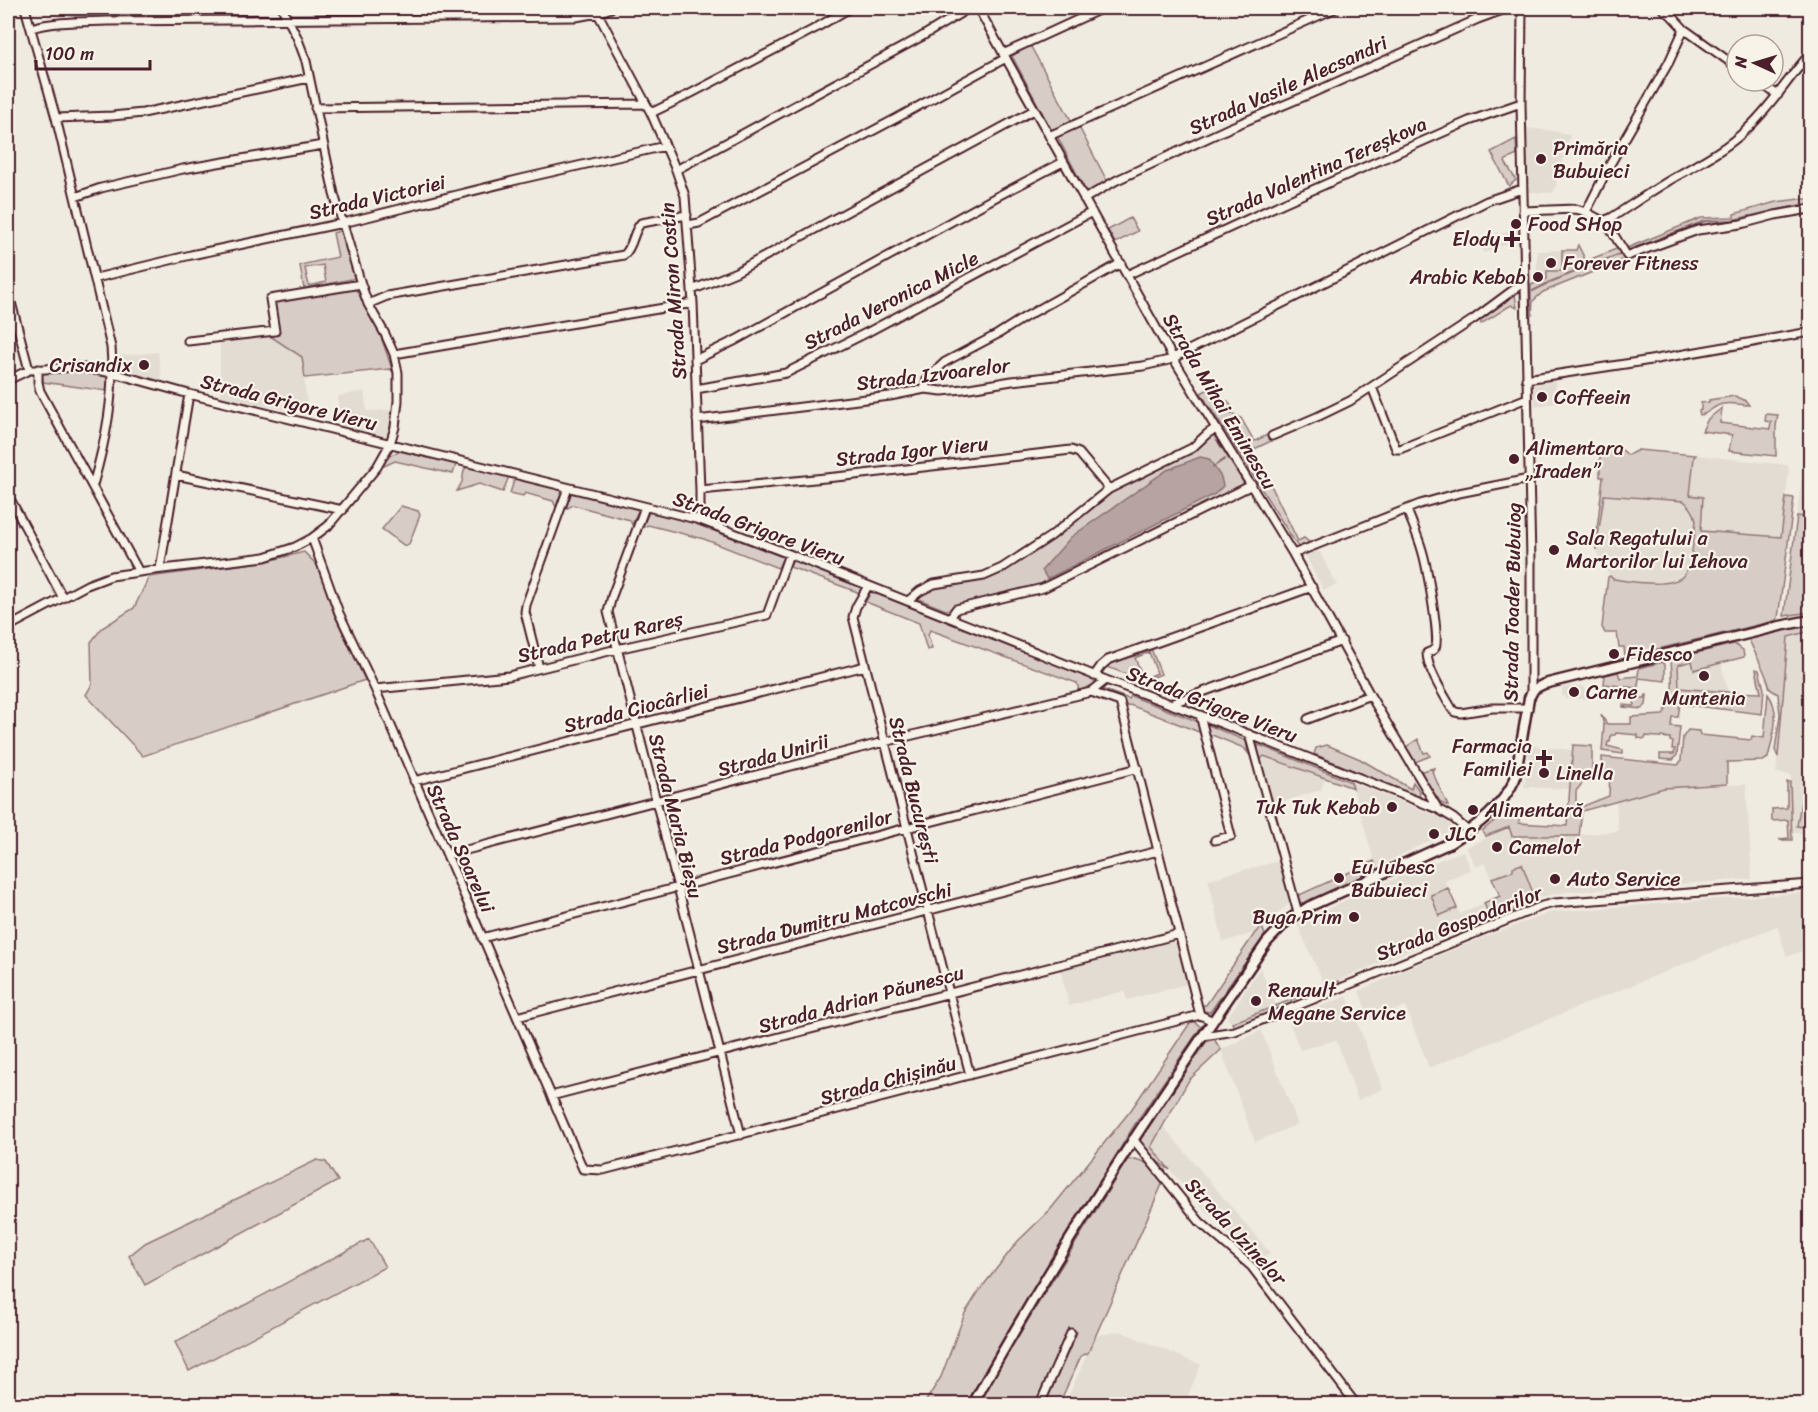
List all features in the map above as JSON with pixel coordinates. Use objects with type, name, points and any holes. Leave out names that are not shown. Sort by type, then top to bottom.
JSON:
[{"type":"street","points":[[25,8],[56,118],[111,347],[113,373],[105,440],[93,485]]},
{"type":"street","points":[[8,627],[87,585],[111,576],[265,557],[288,550],[312,538],[327,527],[377,467],[390,444],[395,427],[398,401],[398,373],[394,354],[368,304],[361,284],[334,194],[303,53],[282,8]]},
{"type":"street","points":[[32,28],[66,22],[576,17],[611,8]]},
{"type":"street","points":[[651,112],[814,29],[850,8]]},
{"type":"street","points":[[676,170],[921,37],[969,8]]},
{"type":"street","name":"Strada Mihai Eminescu","points":[[978,8],[1173,358],[1293,554],[1370,695],[1438,809]]},
{"type":"street","points":[[688,225],[699,223],[780,181],[1004,56],[1103,8]]},
{"type":"street","points":[[1048,136],[1336,8]]},
{"type":"street","name":"Strada Vasile Alecsandri","points":[[1084,199],[1117,180],[1229,128],[1508,8]]},
{"type":"street","name":"Strada Toader Bubuiog","points":[[1203,1036],[1267,942],[1287,921],[1298,913],[1440,848],[1468,831],[1495,810],[1510,791],[1518,767],[1531,693],[1532,623],[1522,189],[1522,8]]},
{"type":"street","points":[[1662,8],[1684,29],[1725,58]]},
{"type":"street","name":"Strada Miron Costin","points":[[596,10],[651,112],[685,196],[693,303],[700,520]]},
{"type":"street","points":[[1586,212],[1608,168],[1669,63],[1684,29]]},
{"type":"street","points":[[1603,220],[1611,218],[1719,153],[1759,118],[1810,54]]},
{"type":"street","points":[[56,118],[143,113],[309,78]]},
{"type":"street","name":"Strada Valentina Tereșkova","points":[[1127,275],[1469,121],[1521,103]]},
{"type":"street","points":[[315,108],[646,104]]},
{"type":"street","points":[[692,290],[736,272],[1034,110]]},
{"type":"street","points":[[75,198],[101,188],[183,169],[323,145]]},
{"type":"street","name":"Strada Victoriei","points":[[96,278],[191,255],[344,223],[666,146]]},
{"type":"street","points":[[695,360],[736,340],[1063,162]]},
{"type":"street","name":"Strada Izvoarelor","points":[[697,420],[890,396],[925,389],[942,391],[963,389],[1143,366],[1173,358],[1487,201],[1522,189]]},
{"type":"street","points":[[1523,212],[1567,209],[1586,212],[1608,225],[1627,256],[1698,230],[1741,224],[1810,209]]},
{"type":"street","name":"Strada Veronica Micle","points":[[696,389],[786,373],[868,332],[1092,212]]},
{"type":"street","points":[[368,304],[387,296],[624,255],[630,250],[636,229],[641,224],[687,215]]},
{"type":"street","points":[[925,389],[927,379],[945,362],[1121,263]]},
{"type":"street","points":[[1272,436],[1319,417],[1350,401],[1474,319],[1524,282]]},
{"type":"street","points":[[188,341],[275,331],[270,299],[361,284]]},
{"type":"street","points":[[8,291],[28,370]]},
{"type":"street","points":[[394,354],[693,303]]},
{"type":"street","points":[[1526,379],[1810,332]]},
{"type":"street","name":"Strada Grigore Vieru","points":[[8,380],[28,370],[38,369],[77,367],[113,373],[189,394],[700,520],[1438,809],[1468,831]]},
{"type":"street","points":[[38,369],[40,391],[139,572]]},
{"type":"street","points":[[1372,387],[1395,449],[1400,449],[1527,398]]},
{"type":"street","points":[[160,569],[189,394]]},
{"type":"street","points":[[908,601],[920,591],[934,584],[984,576],[1002,568],[1051,536],[1109,489],[1192,448],[1216,428]]},
{"type":"street","name":"Strada Igor Vieru","points":[[700,490],[1071,450],[1079,453],[1109,489]]},
{"type":"street","points":[[176,475],[343,510]]},
{"type":"street","points":[[1293,554],[1420,504],[1459,493],[1529,479]]},
{"type":"street","points":[[950,618],[956,609],[1043,588],[1252,485]]},
{"type":"street","points":[[539,668],[525,612],[526,605],[568,488]]},
{"type":"street","points":[[8,495],[63,598]]},
{"type":"street","name":"Strada Maria Bieșu","points":[[645,507],[609,605],[617,649],[741,1135]]},
{"type":"street","points":[[1407,510],[1422,551],[1436,626],[1436,647],[1427,653],[1426,657],[1452,709],[1455,712],[1461,712],[1492,708],[1528,708]]},
{"type":"street","name":"Strada Soarelui","points":[[312,538],[339,613],[375,689],[583,1169]]},
{"type":"street","name":"Strada Petru Rareș","points":[[375,689],[509,676],[767,615],[789,554]]},
{"type":"street","name":"Strada București","points":[[868,586],[853,617],[970,1075]]},
{"type":"street","points":[[1094,676],[1108,660],[1312,587]]},
{"type":"street","points":[[1531,693],[1537,686],[1544,684],[1810,620]]},
{"type":"street","points":[[1170,704],[1342,641]]},
{"type":"street","name":"Strada Ciocârliei","points":[[414,782],[865,666]]},
{"type":"street","name":"Strada Unirii","points":[[447,855],[884,742],[1091,692],[1106,680]]},
{"type":"street","points":[[1091,692],[1120,702],[1200,1015],[1213,1021]]},
{"type":"street","points":[[1308,719],[1370,695]]},
{"type":"street","points":[[1200,715],[1231,836],[1215,840]]},
{"type":"street","points":[[1249,734],[1298,913]]},
{"type":"street","name":"Strada Podgorenilor","points":[[482,938],[1138,768]]},
{"type":"street","name":"Strada Dumitru Matcovschi","points":[[517,1017],[1158,851]]},
{"type":"street","name":"Strada Gospodarilor","points":[[1203,1036],[1239,1029],[1542,906],[1554,903],[1810,884]]},
{"type":"street","name":"Strada Adrian Păunescu","points":[[551,1096],[1179,934]]},
{"type":"street","name":"Strada Chișinău","points":[[583,1169],[601,1171],[1200,1015]]},
{"type":"street","points":[[973,1404],[1069,1241],[1133,1139],[1203,1036]]},
{"type":"street","name":"Strada Uzinelor","points":[[1133,1139],[1200,1222],[1251,1266],[1356,1404]]},
{"type":"street","points":[[1040,1404],[1071,1333]]},
{"type":"shaded area","points":[[1030,45],[1072,122],[1052,131],[1012,56]]},
{"type":"shaded area","points":[[1078,125],[1107,181],[1087,193],[1057,136]]},
{"type":"shaded area","points":[[1527,128],[1570,135],[1554,192],[1526,192]]},
{"type":"shaded area","points":[[1516,139],[1517,155],[1505,162],[1516,180],[1509,186],[1491,152]]},
{"type":"shaded area","points":[[1810,199],[1810,206],[1742,221],[1700,227],[1630,254],[1627,248],[1701,218],[1734,217],[1734,214],[1776,202]]},
{"type":"shaded area","points":[[1130,218],[1138,231],[1115,243],[1108,230]]},
{"type":"shaded area","points":[[343,230],[356,278],[304,289],[300,265],[338,257],[333,233]],"holes":[[[323,265],[326,282],[309,286],[305,268]]]},
{"type":"shaded area","points":[[1516,231],[1517,240],[1484,253],[1480,242],[1498,232],[1499,234]]},
{"type":"shaded area","points":[[1578,245],[1586,261],[1619,248],[1625,259],[1543,292],[1533,301],[1531,315],[1531,285],[1547,279],[1547,271],[1562,271],[1562,250],[1576,250]]},
{"type":"shaded area","points":[[1562,250],[1562,271],[1547,271],[1547,279],[1531,285],[1537,272],[1537,251]]},
{"type":"shaded area","points":[[355,288],[378,328],[393,372],[390,369],[305,378],[302,357],[270,336],[279,335],[273,301]]},
{"type":"shaded area","points":[[1515,294],[1517,308],[1511,305],[1481,324],[1481,319]]},
{"type":"shaded area","points":[[270,336],[302,357],[308,415],[220,396],[220,342]]},
{"type":"shaded area","points":[[158,352],[162,383],[127,374],[122,368],[119,356]]},
{"type":"shaded area","points":[[72,369],[110,377],[107,391],[43,382],[42,372]]},
{"type":"shaded area","points":[[1555,381],[1557,403],[1535,406],[1533,385]]},
{"type":"shaded area","points":[[1212,387],[1220,399],[1228,401],[1231,406],[1229,412],[1241,418],[1255,441],[1269,434],[1271,441],[1246,453],[1258,473],[1264,471],[1298,541],[1304,538],[1310,543],[1298,547],[1201,393]]},
{"type":"shaded area","points":[[364,391],[367,411],[392,410],[392,422],[387,437],[339,425],[338,396]]},
{"type":"shaded area","points":[[1735,396],[1749,405],[1723,404],[1700,415],[1701,403]]},
{"type":"shaded area","points":[[1722,408],[1720,423],[1770,429],[1771,422],[1765,421],[1766,414],[1778,415],[1776,456],[1729,451],[1732,435],[1702,431],[1708,419]]},
{"type":"shaded area","points":[[1810,418],[1810,518],[1797,516]]},
{"type":"shaded area","points":[[1213,434],[1245,485],[1046,583],[946,610],[916,598],[933,587],[1001,571],[1054,538],[1113,492],[1190,452]]},
{"type":"shaded area","points":[[1622,450],[1628,455],[1638,450],[1696,455],[1690,495],[1703,497],[1701,531],[1781,537],[1786,497],[1794,498],[1778,618],[1774,621],[1625,657],[1624,647],[1619,647],[1617,633],[1605,633],[1602,627],[1608,577],[1649,583],[1677,580],[1683,576],[1689,565],[1696,521],[1693,512],[1684,501],[1604,495],[1596,550],[1603,477],[1600,477],[1600,451]]},
{"type":"shaded area","points":[[399,451],[456,464],[453,474],[395,461],[384,466],[382,464]]},
{"type":"shaded area","points":[[1696,455],[1787,465],[1789,469],[1781,538],[1700,531],[1703,497],[1690,495]]},
{"type":"shaded area","points":[[1200,457],[1209,459],[1221,477],[1223,486],[1215,494],[1047,579],[1042,570],[1071,537],[1167,470]]},
{"type":"shaded area","points":[[468,466],[509,476],[503,492],[479,484],[457,491],[462,482],[464,470]]},
{"type":"shaded area","points":[[515,478],[562,490],[556,507],[553,501],[525,493],[523,496],[510,493]]},
{"type":"shaded area","points":[[571,493],[639,508],[632,525],[630,520],[573,505],[566,509]]},
{"type":"shaded area","points":[[1603,495],[1684,501],[1691,507],[1696,521],[1687,569],[1682,577],[1670,582],[1612,579],[1600,562],[1596,550]]},
{"type":"shaded area","points":[[401,506],[418,511],[420,515],[409,544],[405,546],[382,529]]},
{"type":"shaded area","points":[[650,510],[696,524],[783,557],[778,568],[704,539],[648,525],[642,528]]},
{"type":"shaded area","points":[[1797,516],[1810,518],[1810,612],[1784,616]]},
{"type":"shaded area","points":[[1317,547],[1337,585],[1323,590],[1304,552]]},
{"type":"shaded area","points":[[304,552],[319,567],[334,614],[365,680],[143,756],[86,695],[92,684],[91,642],[102,628],[134,608],[149,577],[268,561]]},
{"type":"shaded area","points":[[793,560],[862,587],[860,593],[790,567]]},
{"type":"shaded area","points":[[871,591],[1097,681],[1079,691],[1077,683],[930,630],[928,635],[932,649],[927,650],[919,623],[866,602]]},
{"type":"shaded area","points":[[1810,625],[1810,631],[1788,637],[1778,757],[1775,750],[1780,715],[1778,694],[1770,689],[1749,639]]},
{"type":"shaded area","points":[[1810,631],[1810,836],[1791,831],[1791,775],[1776,773],[1788,637]]},
{"type":"shaded area","points":[[1734,644],[1743,650],[1744,657],[1694,670],[1692,661],[1678,665],[1679,688],[1761,693],[1756,669],[1759,670],[1764,689],[1762,714],[1680,704],[1678,717],[1672,717],[1671,726],[1680,727],[1677,755],[1673,760],[1660,759],[1660,754],[1674,754],[1675,749],[1672,749],[1673,742],[1670,738],[1646,736],[1645,739],[1638,738],[1638,735],[1616,733],[1611,735],[1607,746],[1623,750],[1623,754],[1602,751],[1604,725],[1601,715],[1607,724],[1631,724],[1631,717],[1663,715],[1672,694],[1671,659]]},
{"type":"shaded area","points":[[1150,646],[1161,674],[1144,681],[1105,666]],"holes":[[[1149,652],[1157,673],[1144,679],[1135,658]]]},
{"type":"shaded area","points":[[1692,661],[1695,670],[1721,663],[1728,692],[1679,688],[1678,665]]},
{"type":"shaded area","points":[[1663,662],[1665,681],[1639,678],[1637,694],[1640,698],[1645,698],[1647,695],[1646,705],[1642,709],[1623,707],[1623,705],[1634,706],[1636,688],[1604,684],[1605,675],[1618,672],[1620,678],[1638,676],[1639,668]]},
{"type":"shaded area","points":[[1583,686],[1588,692],[1587,699],[1565,699],[1565,696],[1562,696],[1562,687]]},
{"type":"shaded area","points":[[1099,688],[1129,699],[1131,696],[1199,722],[1203,737],[1199,732],[1130,705],[1127,707],[1124,702],[1096,691]]},
{"type":"shaded area","points":[[1768,694],[1775,717],[1768,758],[1763,761],[1727,762],[1727,784],[1664,788],[1582,811],[1579,836],[1512,836],[1509,827],[1486,836],[1482,831],[1510,808],[1520,812],[1519,823],[1567,826],[1573,745],[1592,746],[1592,771],[1576,791],[1576,809],[1609,796],[1610,772],[1602,771],[1602,757],[1678,765],[1681,761],[1683,737],[1688,730],[1699,731],[1700,735],[1751,740],[1752,736],[1764,738]]},
{"type":"shaded area","points":[[1206,724],[1246,741],[1248,753],[1244,748],[1212,735],[1209,739]]},
{"type":"shaded area","points":[[1418,739],[1424,753],[1428,752],[1430,756],[1415,762],[1406,747]]},
{"type":"shaded area","points":[[1259,745],[1351,782],[1353,788],[1264,756],[1260,760],[1257,749]]},
{"type":"shaded area","points":[[1327,745],[1360,759],[1411,789],[1413,782],[1420,792],[1419,797],[1314,754],[1316,748]]},
{"type":"shaded area","points":[[1530,745],[1572,750],[1570,789],[1524,787]]},
{"type":"shaded area","points":[[1264,756],[1325,778],[1321,790],[1272,805],[1260,760]]},
{"type":"shaded area","points":[[1434,768],[1432,771],[1448,806],[1441,803],[1421,774],[1422,771]]},
{"type":"shaded area","points":[[1351,782],[1445,819],[1451,825],[1452,830],[1376,867]]},
{"type":"shaded area","points":[[1787,782],[1790,782],[1792,840],[1780,840],[1789,838],[1788,820],[1772,821],[1772,809],[1787,808]]},
{"type":"shaded area","points":[[1746,784],[1752,879],[1567,892],[1535,898],[1522,864],[1514,870],[1492,878],[1485,863],[1476,867],[1466,847],[1509,827],[1513,836],[1567,836],[1618,831],[1616,801],[1664,788]]},
{"type":"shaded area","points":[[1802,796],[1810,797],[1810,828],[1797,826]]},
{"type":"shaded area","points":[[1463,851],[1471,869],[1445,881],[1448,888],[1431,895],[1439,915],[1457,908],[1460,914],[1484,903],[1490,916],[1325,986],[1297,924],[1358,894]]},
{"type":"shaded area","points":[[1279,861],[1290,903],[1255,933],[1223,942],[1208,879]]},
{"type":"shaded area","points":[[1374,861],[1378,871],[1305,904],[1300,902],[1297,896]]},
{"type":"shaded area","points":[[1522,864],[1536,901],[1491,920],[1484,903],[1500,896],[1492,878],[1513,871],[1513,867]]},
{"type":"shaded area","points":[[1448,888],[1457,908],[1439,916],[1431,895]]},
{"type":"shaded area","points":[[1810,892],[1810,975],[1802,951],[1787,957],[1777,926],[1429,1068],[1405,1006],[1370,1021],[1359,991],[1410,967],[1552,912]]},
{"type":"shaded area","points":[[1262,927],[1265,935],[1210,1012],[1203,1011],[1203,1005],[1206,1005],[1255,933]]},
{"type":"shaded area","points":[[1172,941],[1176,943],[1187,984],[1127,1000],[1124,991],[1069,1006],[1060,969]]},
{"type":"shaded area","points":[[1260,968],[1276,1005],[1232,1023],[1227,1018]]},
{"type":"shaded area","points":[[1339,981],[1341,984],[1234,1028],[1232,1023]]},
{"type":"shaded area","points":[[1347,996],[1383,1089],[1358,1100],[1336,1040],[1300,1050],[1288,1019]]},
{"type":"shaded area","points":[[1192,1020],[1201,1027],[1135,1124],[967,1404],[924,1404],[941,1377],[965,1313],[979,1291],[1018,1241],[1050,1210],[1131,1110]]},
{"type":"shaded area","points":[[1261,1030],[1298,1124],[1255,1142],[1221,1050]]},
{"type":"shaded area","points":[[1214,1039],[1221,1050],[1189,1080],[1151,1147],[1170,1170],[1148,1153],[1140,1140],[1206,1042]]},
{"type":"shaded area","points":[[1163,1126],[1271,1254],[1253,1261],[1199,1204],[1151,1147]]},
{"type":"shaded area","points":[[1134,1159],[1148,1164],[1163,1182],[1088,1353],[1081,1356],[1059,1404],[1045,1404],[1077,1332],[1069,1328],[1035,1404],[977,1404],[1127,1160]]},
{"type":"shaded area","points":[[317,1160],[326,1162],[338,1181],[145,1285],[129,1256],[145,1243]]},
{"type":"shaded area","points":[[369,1239],[385,1267],[189,1371],[175,1342]]},
{"type":"shaded area","points":[[1120,1331],[1201,1365],[1184,1404],[1065,1404],[1095,1336]]},
{"type":"waterway","points":[[1629,250],[1705,221],[1733,220],[1810,203]]},
{"type":"waterway","points":[[1533,291],[1620,254]]},
{"type":"waterway","points":[[1213,467],[1225,459]]},
{"type":"place","name":"Primăria Bubuieci","points":[[1541,159]]},
{"type":"place","name":"Food SHop","points":[[1516,224]]},
{"type":"place","name":"Elody","points":[[1512,239]]},
{"type":"place","name":"Forever Fitness","points":[[1551,263]]},
{"type":"place","name":"Arabic Kebab","points":[[1538,277]]},
{"type":"place","name":"Crisandix","points":[[144,365]]},
{"type":"place","name":"Coffeein","points":[[1542,397]]},
{"type":"place","name":"Alimentara „Iraden”","points":[[1514,459]]},
{"type":"place","name":"Sala Regatului a Martorilor lui Iehova","points":[[1554,550]]},
{"type":"place","name":"Fidesco","points":[[1614,654]]},
{"type":"place","name":"Muntenia","points":[[1704,676]]},
{"type":"place","name":"Carne","points":[[1574,692]]},
{"type":"place","name":"Farmacia Familiei","points":[[1544,758]]},
{"type":"place","name":"Linella","points":[[1544,773]]},
{"type":"place","name":"Tuk Tuk Kebab","points":[[1392,807]]},
{"type":"place","name":"Alimentară","points":[[1473,810]]},
{"type":"place","name":"JLC","points":[[1434,834]]},
{"type":"place","name":"Camelot","points":[[1497,847]]},
{"type":"place","name":"Eu Iubesc Bubuieci","points":[[1339,878]]},
{"type":"place","name":"Auto Service","points":[[1555,879]]},
{"type":"place","name":"Buga Prim","points":[[1354,917]]},
{"type":"place","name":"Renault Megane Service","points":[[1256,1001]]}]
